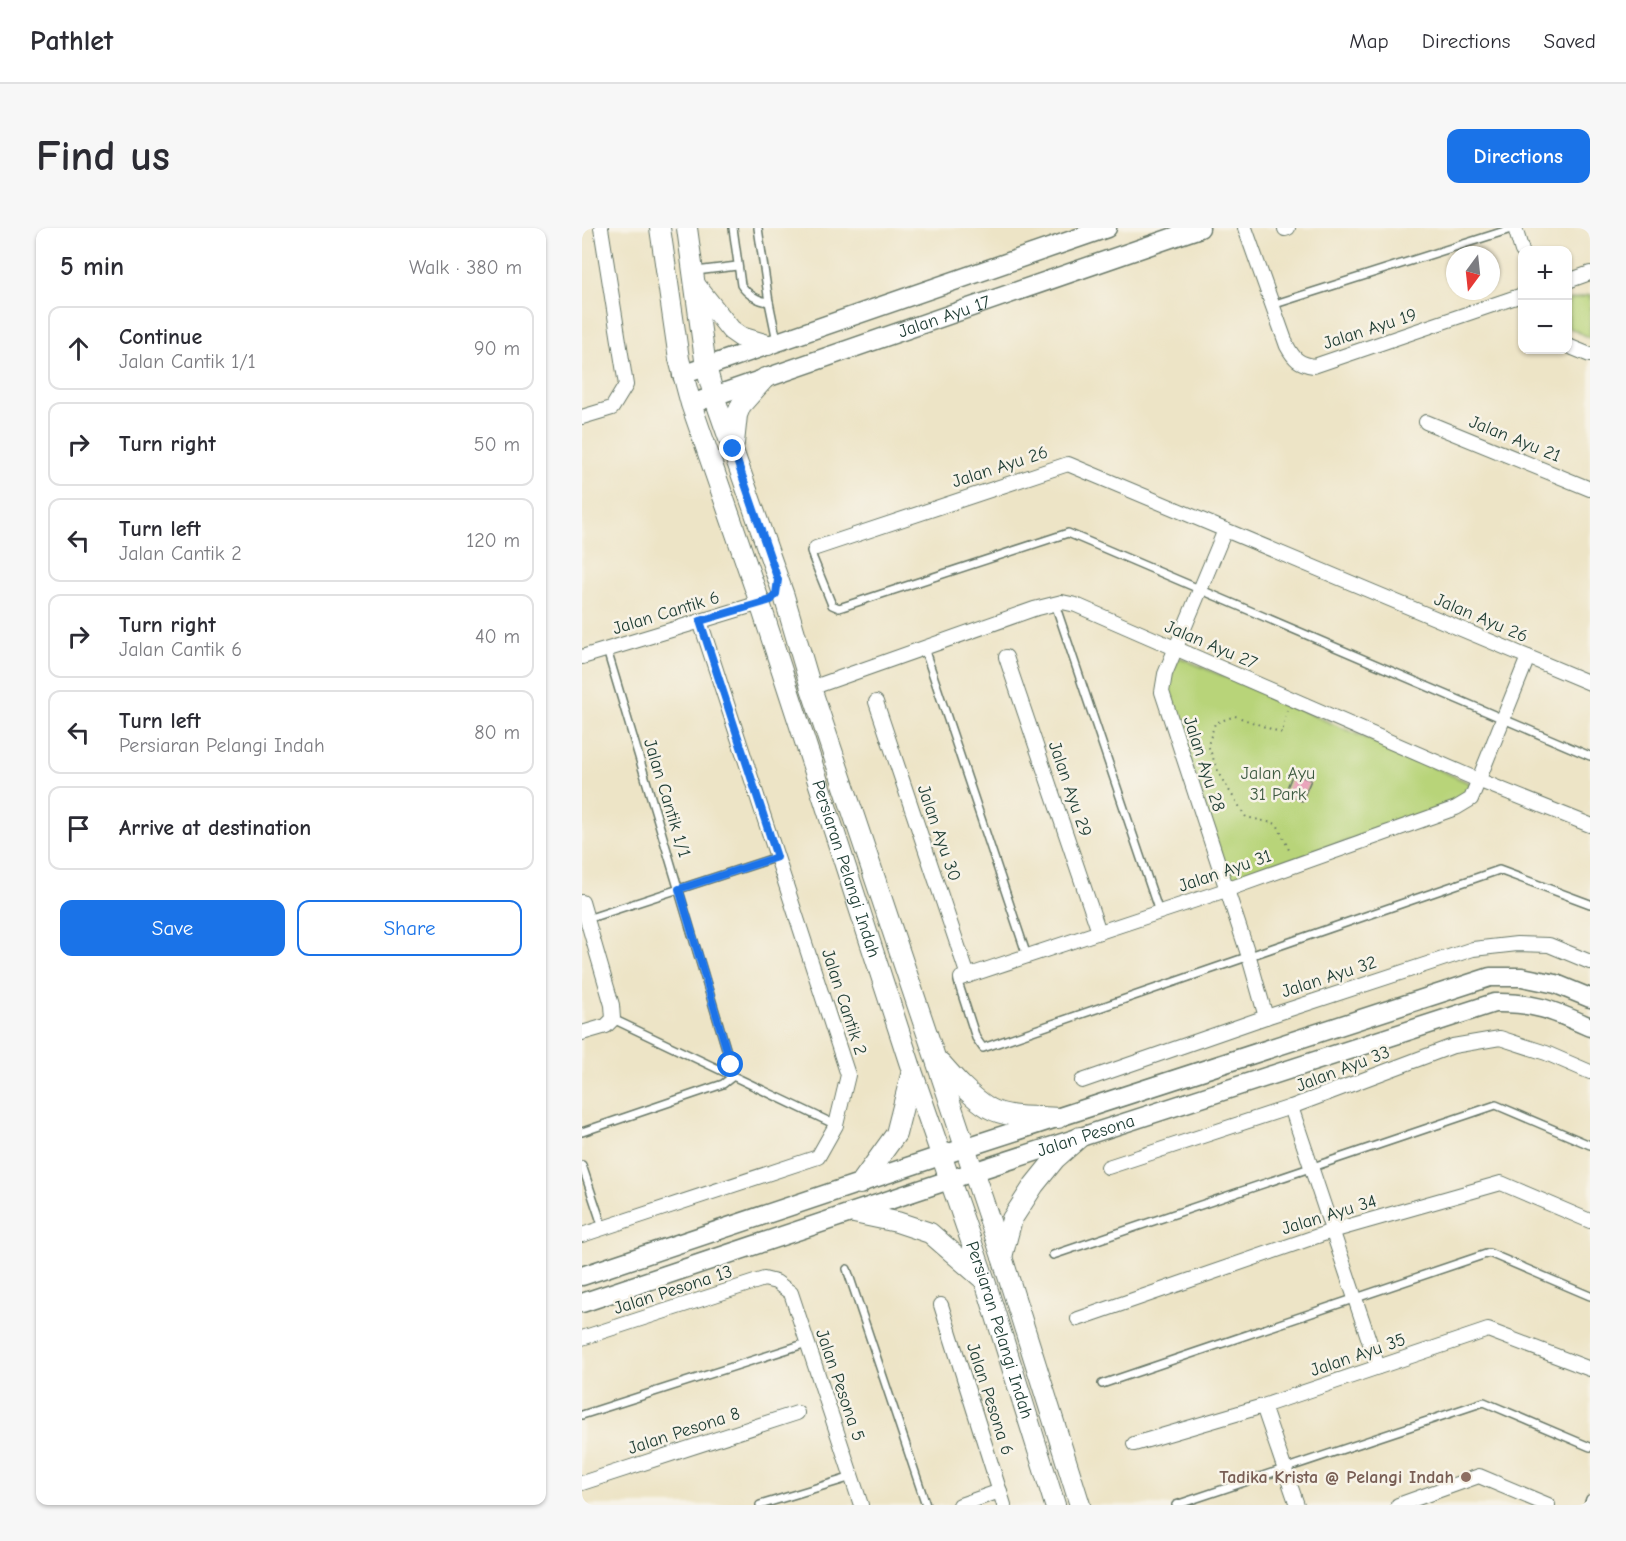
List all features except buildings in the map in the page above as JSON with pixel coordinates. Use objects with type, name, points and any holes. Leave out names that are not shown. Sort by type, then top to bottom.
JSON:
[{"type":"main road","name":"Persiaran Pelangi Indah","points":[[660,228],[682,375],[760,603],[912,1071],[985,1281],[1054,1505]]},
{"type":"main road","name":"Persiaran Pelangi Indah","points":[[687,228],[706,367],[714,396],[778,580],[811,688],[1002,1257],[1080,1505]]},
{"type":"main road","points":[[694,279],[731,330],[741,337],[773,344]]},
{"type":"main road","points":[[733,449],[737,415],[741,405],[765,378]]},
{"type":"main road","points":[[760,603],[771,600],[776,594],[778,580]]},
{"type":"main road","points":[[935,1056],[962,1087],[990,1109],[1017,1115],[1058,1118]]},
{"type":"main road","points":[[860,1184],[896,1134],[912,1071]]},
{"type":"main road","points":[[1002,1257],[1012,1219],[1034,1185],[1055,1159],[1080,1137]]},
{"type":"main road","points":[[854,1213],[897,1222],[930,1233],[985,1281]]},
{"type":"street","points":[[582,417],[612,408],[626,385],[601,228]]},
{"type":"street","name":"Jalan Ayu 17","points":[[682,375],[1107,228]]},
{"type":"street","name":"Jalan Ayu 17","points":[[691,404],[1200,228]]},
{"type":"street","name":"Jalan Ayu 19","points":[[1245,228],[1293,359],[1304,365],[1314,366],[1518,297]]},
{"type":"street","points":[[1515,228],[1520,246]]},
{"type":"street","points":[[1572,279],[1590,273]]},
{"type":"street","points":[[1572,348],[1590,355]]},
{"type":"street","name":"Jalan Ayu 21","points":[[1426,422],[1590,489]]},
{"type":"street","name":"Jalan Ayu 26","points":[[816,548],[1068,464],[1590,683]]},
{"type":"street","points":[[1176,650],[1225,530]]},
{"type":"street","name":"Jalan Ayu 27","points":[[811,688],[1034,609],[1062,602],[1076,605],[1478,780],[1590,825]]},
{"type":"street","name":"Jalan Cantik 6","points":[[582,657],[760,603]]},
{"type":"street","name":"Jalan Cantik 2","points":[[582,1235],[818,1157],[836,1125],[849,1075],[700,621]]},
{"type":"street","name":"Jalan Ayu 28","points":[[1176,650],[1165,674],[1162,692],[1249,957],[1266,1017]]},
{"type":"street","name":"Jalan Ayu 29","points":[[1006,657],[1099,932]]},
{"type":"street","name":"Jalan Ayu 31","points":[[965,977],[1226,890],[1456,808],[1471,799],[1528,657]]},
{"type":"street","name":"Jalan Ayu 30","points":[[876,702],[965,977]]},
{"type":"street","points":[[582,902],[612,1005],[613,1019],[606,1026],[582,1034]]},
{"type":"street","name":"Jalan Ayu 32","points":[[1082,1081],[1473,949],[1518,944],[1549,945],[1590,962]]},
{"type":"street","name":"Jalan Pesona","points":[[582,1276],[964,1148],[1490,977],[1522,976],[1556,984],[1590,998]]},
{"type":"street","name":"Jalan Pesona","points":[[582,1303],[1080,1137],[1494,1003],[1520,1002],[1548,1008],[1590,1027]]},
{"type":"street","name":"Jalan Ayu 33","points":[[1108,1167],[1291,1107],[1453,1046],[1500,1038],[1546,1053],[1590,1072]]},
{"type":"street","points":[[1291,1107],[1378,1367]]},
{"type":"street","name":"Jalan Ayu 34","points":[[1078,1319],[1332,1231],[1501,1183],[1590,1221]]},
{"type":"street","name":"Jalan Pesona 13","points":[[582,1338],[764,1279],[776,1282]]},
{"type":"street","name":"Jalan Pesona 5","points":[[776,1282],[791,1293],[861,1505]]},
{"type":"street","name":"Jalan Pesona 6","points":[[941,1305],[1002,1498]]},
{"type":"street","name":"Jalan Ayu 35","points":[[1134,1444],[1263,1406],[1488,1330],[1590,1370]]},
{"type":"street","points":[[1263,1406],[1297,1505]]},
{"type":"street","name":"Jalan Pesona 8","points":[[582,1483],[797,1413]]},
{"type":"street","points":[[1398,1505],[1479,1476],[1548,1505]]},
{"type":"street","points":[[960,1505],[1002,1498]]},
{"type":"lane","points":[[733,228],[741,285],[745,291],[763,302],[769,302]]},
{"type":"lane","points":[[758,228],[773,344]]},
{"type":"lane","points":[[1272,305],[1515,228]]},
{"type":"lane","points":[[694,279],[737,266]]},
{"type":"lane","points":[[816,548],[811,551],[813,558],[832,605],[839,608],[1068,533],[1590,756]]},
{"type":"lane","points":[[1055,604],[1159,912]]},
{"type":"lane","points":[[924,648],[1027,956]]},
{"type":"lane","name":"Jalan Cantik 1/1","points":[[608,650],[731,1065],[732,1077]]},
{"type":"lane","points":[[587,919],[777,857]]},
{"type":"lane","points":[[965,977],[958,981],[959,985],[976,1038],[983,1048],[1499,870],[1590,904]]},
{"type":"lane","points":[[613,1019],[836,1125]]},
{"type":"lane","points":[[582,1132],[723,1084],[732,1077]]},
{"type":"lane","points":[[1053,1255],[1496,1105],[1590,1145]]},
{"type":"lane","points":[[582,1164],[603,1228]]},
{"type":"lane","points":[[1102,1384],[1489,1253],[1590,1296]]},
{"type":"lane","points":[[847,1269],[926,1505]]},
{"type":"lane","points":[[582,1415],[807,1343]]},
{"type":"lane","points":[[1176,1505],[1484,1402],[1590,1447]]},
{"type":"lane","points":[[760,1505],[852,1476]]},
{"type":"lane","points":[[1588,1505],[1590,1499]]},
{"type":"path","points":[[1287,843],[1277,824],[1246,817],[1220,776],[1208,745],[1215,723],[1235,716],[1282,733],[1291,699]]},
{"type":"green space","points":[[1590,295],[1590,338],[1572,329],[1572,299]]},
{"type":"green space","name":"Jalan Ayu 31 Park","points":[[1179,657],[1472,784],[1468,794],[1454,803],[1230,883],[1167,695],[1170,676]]},
{"type":"place","name":"Tadika Krista @ Pelangi Indah","points":[[1466,1477]]},
{"type":"route","points":[[731,1065],[679,889],[777,857],[700,621],[771,600],[776,594],[778,580],[733,449]]}]
